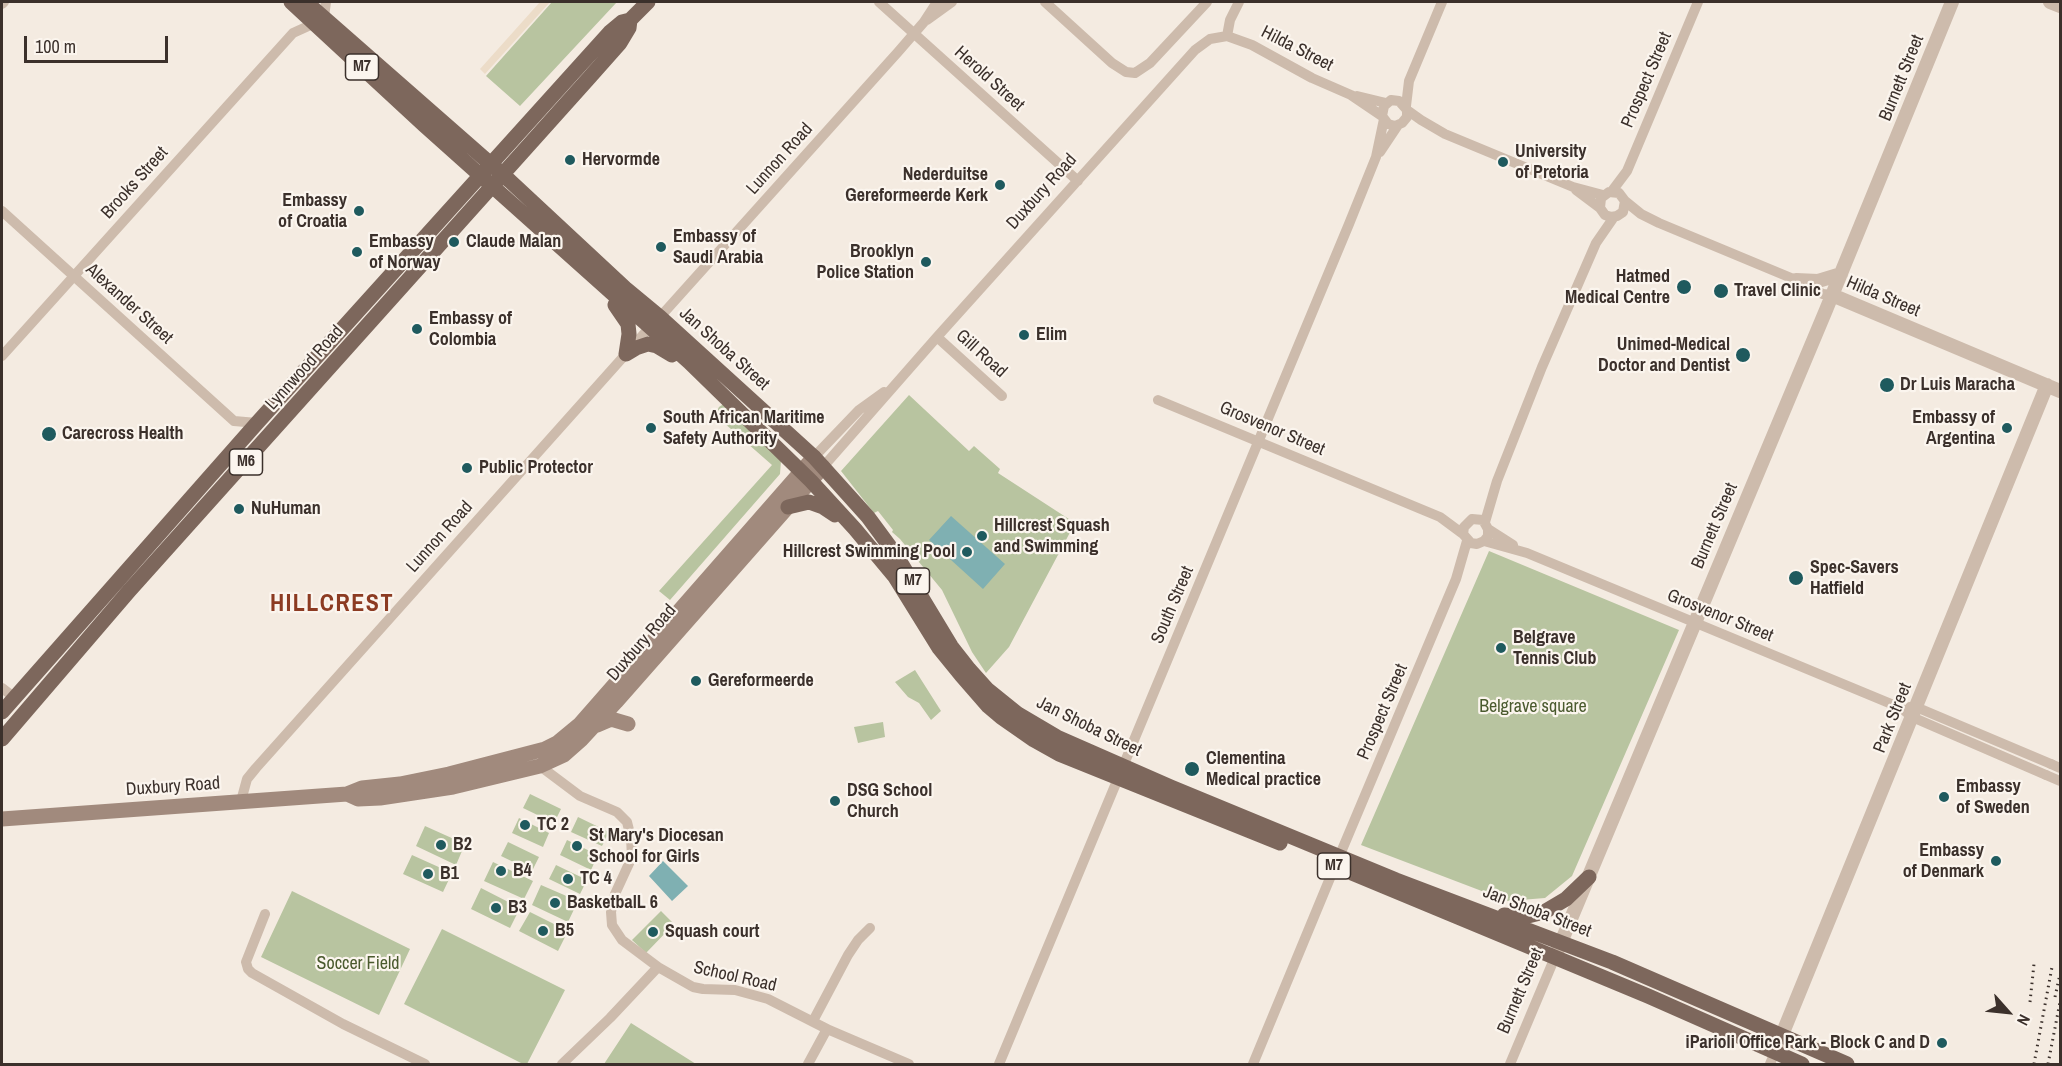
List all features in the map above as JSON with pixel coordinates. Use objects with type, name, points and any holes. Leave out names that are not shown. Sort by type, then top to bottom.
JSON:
[{"type":"main road","name":"Lynnwood Road","points":[[2,712],[257,423],[610,32],[622,22],[630,20],[648,2]]},
{"type":"main road","name":"Jan Shoba Street","points":[[302,3],[498,182],[602,284],[655,322],[819,462],[868,517],[896,555],[951,646],[987,688],[1018,714],[1121,772]]},
{"type":"main road","name":"Lynnwood Road","points":[[2,739],[129,591],[498,182],[620,43],[629,28],[630,20]]},
{"type":"main road","name":"Jan Shoba Street","points":[[498,182],[625,288],[655,322]]},
{"type":"main road","points":[[602,284],[628,324],[626,354]]},
{"type":"main road","points":[[655,322],[685,353],[691,364]]},
{"type":"main road","points":[[626,354],[648,344],[657,346],[691,364]]},
{"type":"main road","name":"Jan Shoba Street","points":[[691,364],[806,476],[855,529],[894,578],[939,648],[988,706],[1042,745],[1121,772],[1337,862],[1558,950],[1667,985],[1847,1065]]},
{"type":"main road","name":"Duxbury Road","points":[[2,819],[347,794],[362,788],[400,784],[535,753],[557,743],[570,733],[819,462]]},
{"type":"main road","name":"Duxbury Road","points":[[347,794],[364,799],[453,787],[540,765],[555,760],[573,748],[788,507],[806,476]]},
{"type":"main road","points":[[788,507],[802,502],[816,504],[855,529]]},
{"type":"main road","points":[[570,733],[581,728],[603,705],[616,702],[623,681],[638,658]]},
{"type":"main road","points":[[15,698],[23,700],[38,688],[48,685]]},
{"type":"main road","points":[[595,726],[611,719],[628,724]]},
{"type":"main road","name":"Jan Shoba Street","points":[[1337,862],[1480,911],[1772,1058]]},
{"type":"main road","points":[[1480,911],[1518,917],[1538,914],[1566,899],[1589,877]]},
{"type":"main road","name":"M7","points":[[1772,1058],[1802,1065]]},
{"type":"street","points":[[319,20],[326,2]]},
{"type":"street","name":"Herold Street","points":[[879,2],[1078,181]]},
{"type":"street","name":"Lunnon Road","points":[[241,801],[247,778],[914,34],[937,2]]},
{"type":"street","name":"Lunnon Road","points":[[924,22],[952,2]]},
{"type":"street","points":[[1045,2],[1112,63],[1126,72],[1135,73],[1150,63],[1207,2]]},
{"type":"street","points":[[1227,36],[1230,20],[1239,2]]},
{"type":"street","points":[[1400,124],[1407,117],[1409,81],[1442,2]]},
{"type":"street","name":"Prospect Street","points":[[1624,199],[1627,171],[1698,2]]},
{"type":"street","name":"Burnett Street","points":[[1510,1065],[1841,274],[1952,2]]},
{"type":"street","points":[[1925,68],[1938,52],[1961,2]]},
{"type":"street","name":"Brooks Street","points":[[293,33],[302,3]]},
{"type":"street","name":"Brooks Street","points":[[2,356],[293,33],[319,20]]},
{"type":"street","name":"Hilda Street","points":[[1227,36],[1252,45],[1312,78],[1351,95],[1383,118]]},
{"type":"street","name":"Duxbury Road","points":[[819,462],[860,410],[893,386],[1196,50],[1209,39],[1227,36]]},
{"type":"street","points":[[1409,81],[1382,109],[1383,118],[1388,124],[1400,124],[1445,134]]},
{"type":"street","name":"Hilda Street","points":[[1351,95],[1389,102]]},
{"type":"street","points":[[1389,102],[1400,101],[1421,120],[1445,134],[1573,187],[1619,193],[1624,199],[1625,209],[1596,243],[1542,367],[1497,481],[1486,501],[1464,527],[1473,540],[1488,536],[1487,526],[1497,481]]},
{"type":"street","name":"South Street","points":[[999,1065],[1376,158],[1383,118]]},
{"type":"street","name":"South Street","points":[[1376,158],[1400,124]]},
{"type":"street","name":"Prospect Street","points":[[1607,193],[1627,171]]},
{"type":"street","points":[[1573,187],[1608,216],[1617,216]]},
{"type":"street","points":[[1596,243],[1601,210],[1600,201],[1607,193]]},
{"type":"street","name":"Hilda Street","points":[[1624,199],[1641,214],[1659,223],[1796,280],[1823,294],[1832,295],[2061,391]]},
{"type":"street","name":"Alexander Street","points":[[2,211],[234,421]]},
{"type":"street","name":"Hilda Street","points":[[1617,216],[1659,223]]},
{"type":"street","points":[[1796,280],[1818,280],[1841,274]]},
{"type":"street","name":"Gill Road","points":[[937,337],[1002,396]]},
{"type":"street","name":"Park Street","points":[[1772,1058],[1910,710],[2047,385]]},
{"type":"street","name":"Grosvenor Street","points":[[1158,400],[1440,517],[1473,540],[1527,553],[1694,624],[2053,769],[2061,781]]},
{"type":"street","points":[[239,444],[234,421],[257,423]]},
{"type":"street","name":"Grosvenor Street","points":[[1440,517],[1470,520]]},
{"type":"street","points":[[1470,520],[1479,519],[1487,526]]},
{"type":"street","name":"Grosvenor Street","points":[[1487,526],[1527,553]]},
{"type":"street","name":"Prospect Street","points":[[1252,1065],[1473,540]]},
{"type":"street","points":[[2,688],[15,698]]},
{"type":"street","name":"School Road","points":[[540,765],[580,796],[617,812],[627,822],[632,850],[630,863],[612,901],[612,925],[622,940],[658,967],[693,987],[749,993],[779,1004],[827,1029],[909,1065]]},
{"type":"street","points":[[264,915],[246,962],[252,973],[343,1024],[425,1065]]},
{"type":"street","points":[[813,1021],[848,955],[870,928]]},
{"type":"street","points":[[562,1065],[658,967]]},
{"type":"street","points":[[808,1065],[827,1029]]},
{"type":"green space","points":[[552,2],[617,2],[520,106],[486,76]]},
{"type":"green space","name":"Hillcrest Squash and Swimming","points":[[909,395],[969,451],[974,446],[1000,469],[998,473],[1075,523],[1009,647],[986,673],[972,652],[942,590],[892,532],[893,530],[878,511],[874,513],[841,471]]},
{"type":"green space","points":[[725,403],[781,461],[780,474],[670,600],[659,591],[772,465],[715,415],[719,407]]},
{"type":"green space","name":"Belgrave square","points":[[1489,551],[1679,630],[1572,876],[1545,898],[1508,901],[1361,845]]},
{"type":"green space","points":[[915,670],[941,711],[931,720],[919,703],[908,697],[895,682]]},
{"type":"green space","points":[[883,722],[885,737],[858,743],[854,727]]},
{"type":"green space","points":[[530,794],[561,809],[554,823],[523,808]]},
{"type":"green space","points":[[578,817],[609,832],[602,846],[571,832]]},
{"type":"green space","name":"TC 2","points":[[519,818],[549,833],[543,847],[512,833]]},
{"type":"green space","name":"B2","points":[[425,826],[465,844],[456,865],[416,846]]},
{"type":"green space","points":[[567,840],[598,855],[591,870],[560,855]]},
{"type":"green space","points":[[508,842],[539,857],[532,871],[501,856]]},
{"type":"green space","name":"B1","points":[[412,855],[452,873],[443,892],[403,874]]},
{"type":"green space","name":"B4","points":[[493,862],[533,881],[524,899],[484,881]]},
{"type":"green space","name":"TC 4","points":[[556,865],[587,880],[580,894],[549,879]]},
{"type":"green space","name":"BasketbalL 6","points":[[541,885],[578,901],[568,922],[532,905]]},
{"type":"green space","name":"B3","points":[[481,888],[520,908],[510,928],[471,909]]},
{"type":"green space","name":"Soccer Field","points":[[292,891],[410,949],[379,1015],[261,957]]},
{"type":"green space","name":"Squash court","points":[[661,911],[674,924],[646,953],[632,940]]},
{"type":"green space","name":"B5","points":[[530,912],[568,931],[558,951],[519,931]]},
{"type":"green space","points":[[442,929],[565,990],[527,1064],[404,1004]]},
{"type":"green space","points":[[631,1023],[696,1064],[604,1064]]},
{"type":"shaded area","points":[[540,2],[550,2],[485,74],[480,69]]},
{"type":"water","name":"Hillcrest Swimming Pool","points":[[951,516],[1005,564],[983,589],[929,540]]},
{"type":"water","points":[[663,861],[688,886],[672,901],[649,876]]},
{"type":"railway","points":[[2030,1002],[2034,964]]},
{"type":"railway","points":[[2034,1064],[2052,967]]},
{"type":"railway","points":[[2055,997],[2060,974]]},
{"type":"railway","points":[[2048,1064],[2060,1002]]},
{"type":"place","name":"Hervormde","points":[[570,160]]},
{"type":"place","name":"University of Pretoria","points":[[1503,162]]},
{"type":"place","name":"Nederduitse Gereformeerde Kerk","points":[[1000,185]]},
{"type":"place","name":"Embassy of Croatia","points":[[359,211]]},
{"type":"place","name":"Claude Malan","points":[[454,242]]},
{"type":"place","name":"Embassy of Saudi Arabia","points":[[661,247]]},
{"type":"place","name":"Embassy of Norway","points":[[357,252]]},
{"type":"place","name":"Brooklyn Police Station","points":[[926,262]]},
{"type":"place","name":"Hatmed Medical Centre","points":[[1684,287]]},
{"type":"place","name":"Travel Clinic","points":[[1721,291]]},
{"type":"place","name":"Embassy of Colombia","points":[[417,329]]},
{"type":"place","name":"Elim","points":[[1024,335]]},
{"type":"place","name":"Unimed-Medical Doctor and Dentist","points":[[1743,355]]},
{"type":"place","name":"Dr Luis Maracha","points":[[1887,385]]},
{"type":"place","name":"South African Maritime Safety Authority","points":[[651,428]]},
{"type":"place","name":"Embassy of Argentina","points":[[2007,428]]},
{"type":"place","name":"Carecross Health","points":[[49,434]]},
{"type":"place","name":"Public Protector","points":[[467,468]]},
{"type":"place","name":"NuHuman","points":[[239,509]]},
{"type":"place","name":"Hillcrest Squash and Swimming","points":[[982,536]]},
{"type":"place","name":"Hillcrest Swimming Pool","points":[[967,552]]},
{"type":"place","name":"Spec-Savers Hatfield","points":[[1796,578]]},
{"type":"place","name":"Belgrave Tennis Club","points":[[1501,648]]},
{"type":"place","name":"Gereformeerde","points":[[696,681]]},
{"type":"place","name":"Clementina Medical practice","points":[[1192,769]]},
{"type":"place","name":"Embassy of Sweden","points":[[1944,797]]},
{"type":"place","name":"DSG School Church","points":[[835,801]]},
{"type":"place","name":"TC 2","points":[[525,825]]},
{"type":"place","name":"B2","points":[[441,845]]},
{"type":"place","name":"St Mary's Diocesan School for Girls","points":[[577,846]]},
{"type":"place","name":"Embassy of Denmark","points":[[1996,861]]},
{"type":"place","name":"B4","points":[[501,871]]},
{"type":"place","name":"B1","points":[[428,874]]},
{"type":"place","name":"TC 4","points":[[568,879]]},
{"type":"place","name":"BasketbalL 6","points":[[555,903]]},
{"type":"place","name":"B3","points":[[496,908]]},
{"type":"place","name":"B5","points":[[543,931]]},
{"type":"place","name":"Squash court","points":[[653,932]]},
{"type":"place","name":"iParioli Office Park - Block C and D","points":[[1942,1043]]},
{"type":"district","name":"HILLCREST","points":[[332,605]]}]
